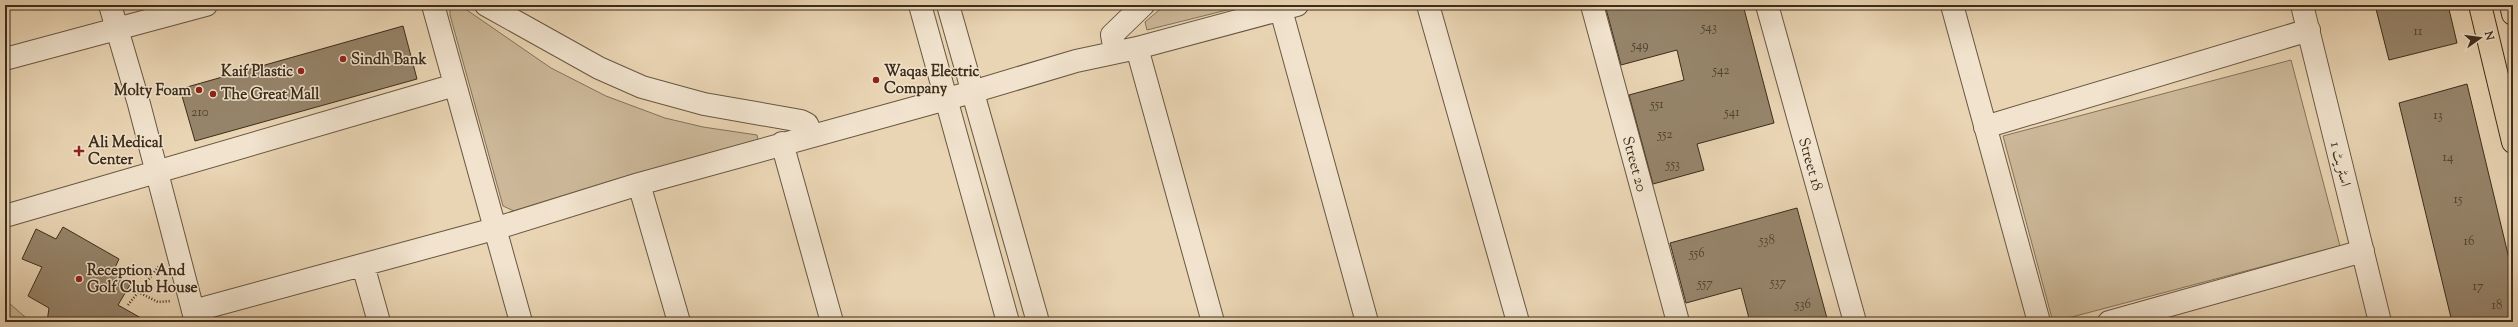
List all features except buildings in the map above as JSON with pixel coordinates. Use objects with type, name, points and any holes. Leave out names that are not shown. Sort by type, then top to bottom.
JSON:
[{"type":"main road","points":[[2480,5],[2513,142]]},
{"type":"main road","points":[[2511,5],[2513,14]]},
{"type":"street","points":[[110,5],[157,173],[192,310],[494,229],[639,184],[782,143],[972,92],[1076,61],[1115,51],[1137,48],[1289,8],[1367,322]]},
{"type":"street","points":[[5,59],[206,5]]},
{"type":"street","points":[[433,5],[521,322]]},
{"type":"street","points":[[486,5],[600,68],[642,87],[704,104],[801,121],[807,124],[812,135]]},
{"type":"street","points":[[920,5],[1008,322]]},
{"type":"street","points":[[948,5],[1038,322]]},
{"type":"street","points":[[1115,51],[1112,35],[1143,5]]},
{"type":"street","points":[[1428,5],[1518,322]]},
{"type":"street","name":"Street 20","points":[[1592,5],[1678,322]]},
{"type":"street","name":"Street 18","points":[[1767,5],[1855,322]]},
{"type":"street","points":[[1952,5],[2039,322]]},
{"type":"street","name":"اسٹریٹ 1","points":[[2302,5],[2380,322]]},
{"type":"street","points":[[1985,127],[2308,30]]},
{"type":"street","points":[[1137,48],[1213,322]]},
{"type":"street","points":[[5,216],[455,85]]},
{"type":"street","points":[[782,143],[832,322]]},
{"type":"street","points":[[639,184],[679,322]]},
{"type":"street","points":[[2109,322],[2363,251]]},
{"type":"street","points":[[363,265],[379,322]]},
{"type":"path","points":[[128,305],[176,246]]},
{"type":"path","points":[[138,292],[165,303],[192,310]]},
{"type":"shaded area","points":[[1165,5],[1247,5],[1147,30],[1145,22]]},
{"type":"shaded area","points":[[461,6],[551,68],[606,96],[665,118],[703,127],[757,135],[759,146],[514,211],[503,206],[450,15],[450,9]]},
{"type":"shaded area","points":[[2291,60],[2340,246],[2053,322],[2003,136]]},
{"type":"shaded area","points":[[9,303],[31,322],[5,322],[5,304]]},
{"type":"place","name":"Sindh Bank","points":[[343,59]]},
{"type":"place","name":"Kaif Plastic","points":[[301,71]]},
{"type":"place","name":"Waqas Electric Company","points":[[876,80]]},
{"type":"place","name":"Molty Foam","points":[[199,90]]},
{"type":"place","name":"The Great Mall","points":[[213,94]]},
{"type":"place","name":"Ali Medical Center","points":[[79,151]]},
{"type":"place","name":"Reception And Golf Club House","points":[[79,279]]}]
